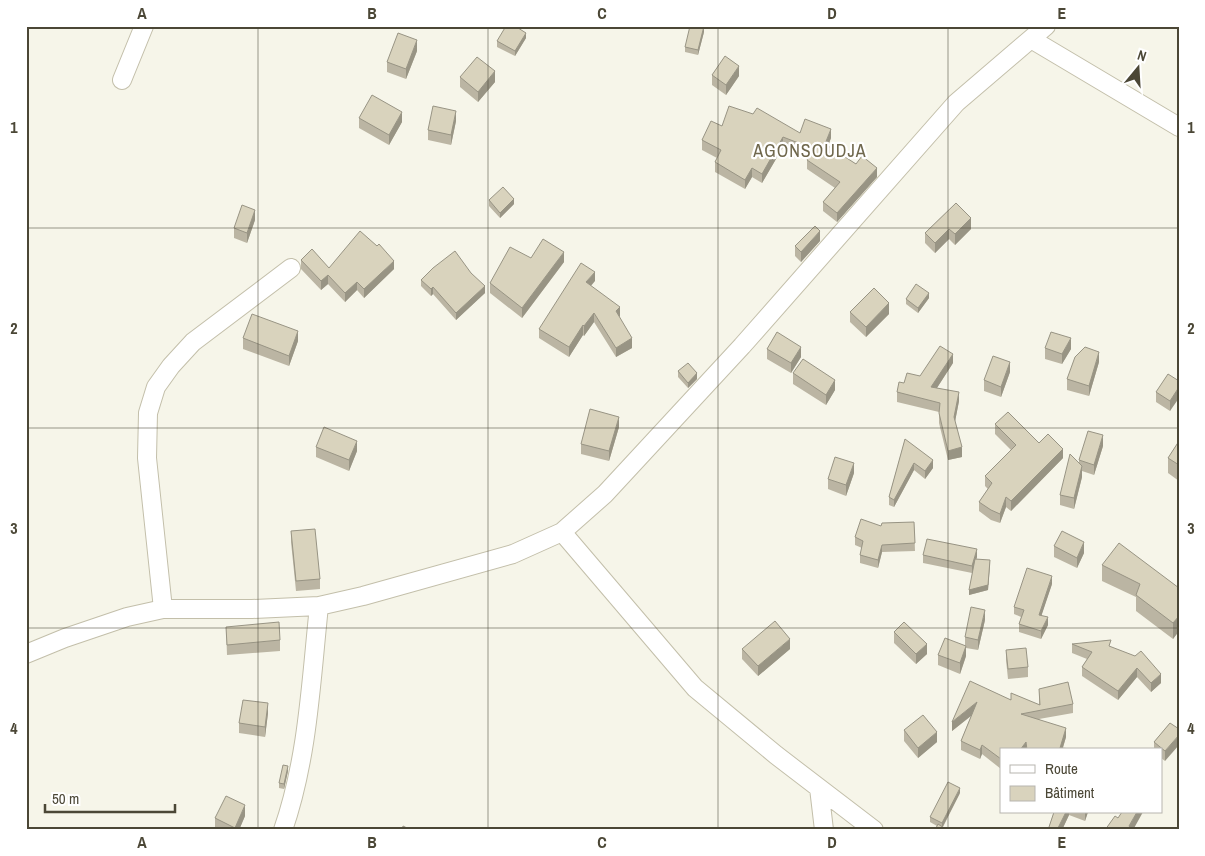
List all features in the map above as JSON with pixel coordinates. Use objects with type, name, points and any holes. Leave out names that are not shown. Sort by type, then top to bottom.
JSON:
[{"type":"street","points":[[122,80],[144,26]]},
{"type":"street","points":[[26,654],[127,617],[163,609],[252,609],[319,606],[363,596],[513,554],[562,532],[605,494],[742,346],[956,103],[1046,26]]},
{"type":"street","points":[[1030,38],[1179,127]]},
{"type":"street","points":[[163,609],[147,458],[148,413],[156,387],[171,366],[193,342],[291,268]]},
{"type":"street","points":[[562,532],[694,688],[874,830]]},
{"type":"street","points":[[283,830],[302,760],[319,606]]},
{"type":"street","points":[[819,788],[824,830]]},
{"type":"building","points":[[506,26],[515,26],[526,33],[515,51],[497,41]]},
{"type":"building","points":[[690,26],[704,26],[698,50],[685,47]]},
{"type":"building","points":[[398,33],[417,40],[406,69],[387,62]]},
{"type":"building","points":[[725,56],[739,66],[726,85],[712,75]]},
{"type":"building","points":[[477,57],[495,71],[478,92],[460,77]]},
{"type":"building","points":[[372,95],[402,112],[389,135],[359,118]]},
{"type":"building","points":[[433,106],[456,111],[451,135],[428,130]]},
{"type":"building","points":[[729,106],[753,114],[757,108],[800,133],[805,119],[831,129],[825,144],[856,164],[862,156],[877,168],[837,213],[823,202],[840,182],[807,160],[814,149],[783,137],[762,174],[752,168],[745,180],[715,162],[721,150],[702,140],[711,121],[722,126]]},
{"type":"building","points":[[503,187],[514,199],[500,213],[489,200]]},
{"type":"building","points":[[956,203],[971,218],[955,234],[949,229],[935,243],[925,233]]},
{"type":"building","points":[[242,205],[255,210],[247,233],[234,228]]},
{"type":"building","points":[[815,226],[820,231],[801,252],[795,246]]},
{"type":"building","points":[[360,231],[377,246],[379,244],[394,261],[364,289],[357,282],[345,293],[328,275],[321,281],[301,260],[312,249],[329,268]]},
{"type":"building","points":[[543,239],[564,252],[522,308],[490,283],[510,247],[531,258]]},
{"type":"building","points":[[455,251],[471,273],[485,286],[456,313],[433,287],[431,289],[421,280]]},
{"type":"building","points":[[581,263],[595,272],[586,282],[620,307],[616,311],[632,338],[616,348],[594,313],[583,325],[569,347],[539,329]]},
{"type":"building","points":[[916,284],[929,293],[918,308],[906,299]]},
{"type":"building","points":[[874,288],[889,303],[866,327],[850,312]]},
{"type":"building","points":[[252,314],[298,331],[289,356],[243,338]]},
{"type":"building","points":[[777,332],[801,347],[791,363],[767,349]]},
{"type":"building","points":[[1051,332],[1071,338],[1062,354],[1045,348]]},
{"type":"building","points":[[940,346],[953,354],[931,387],[959,392],[954,417],[962,447],[948,451],[939,413],[940,403],[897,392],[899,382],[904,383],[907,373],[920,376]]},
{"type":"building","points":[[1085,347],[1099,352],[1089,386],[1067,379],[1075,357]]},
{"type":"building","points":[[993,356],[1010,362],[1001,387],[984,380]]},
{"type":"building","points":[[803,359],[835,380],[826,395],[793,373]]},
{"type":"building","points":[[688,363],[697,373],[688,383],[678,371]]},
{"type":"building","points":[[1168,374],[1179,381],[1179,387],[1170,401],[1156,392]]},
{"type":"building","points":[[590,409],[619,417],[609,451],[581,444]]},
{"type":"building","points":[[1008,412],[1039,443],[1048,434],[1063,449],[1011,501],[1006,497],[1000,514],[979,502],[992,483],[985,476],[1016,445],[995,424]]},
{"type":"building","points":[[324,427],[357,441],[349,460],[316,447]]},
{"type":"building","points":[[1088,431],[1103,435],[1094,465],[1079,460]]},
{"type":"building","points":[[905,439],[933,460],[925,471],[914,463],[894,500],[889,497]]},
{"type":"building","points":[[1179,441],[1179,465],[1168,458]]},
{"type":"building","points":[[1070,454],[1082,466],[1074,498],[1060,495]]},
{"type":"building","points":[[835,457],[854,463],[846,485],[828,479]]},
{"type":"building","points":[[861,519],[881,526],[882,523],[914,522],[915,543],[882,545],[878,560],[860,555],[863,541],[855,537]]},
{"type":"building","points":[[315,529],[320,579],[296,581],[291,531]]},
{"type":"building","points":[[1062,531],[1084,542],[1077,558],[1054,546]]},
{"type":"building","points":[[927,539],[977,549],[972,566],[923,555]]},
{"type":"building","points":[[1119,543],[1179,588],[1179,616],[1173,623],[1136,595],[1140,584],[1102,565]]},
{"type":"building","points":[[975,559],[990,560],[988,585],[969,590]]},
{"type":"building","points":[[1027,568],[1052,576],[1039,615],[1048,617],[1041,631],[1019,624],[1024,610],[1014,607]]},
{"type":"building","points":[[971,607],[985,610],[978,640],[965,637]]},
{"type":"building","points":[[775,621],[790,639],[758,666],[742,649]]},
{"type":"building","points":[[279,622],[280,640],[227,645],[226,627]]},
{"type":"building","points":[[904,622],[927,644],[916,654],[894,632]]},
{"type":"building","points":[[945,638],[966,646],[960,663],[938,655]]},
{"type":"building","points":[[1111,640],[1109,646],[1135,656],[1141,651],[1161,674],[1151,683],[1137,668],[1118,691],[1082,667],[1092,652],[1072,644]]},
{"type":"building","points":[[1026,648],[1028,667],[1008,669],[1006,650]]},
{"type":"building","points":[[970,681],[1011,700],[1011,693],[1040,705],[1039,689],[1068,682],[1073,704],[1021,714],[1066,728],[1060,748],[1027,748],[1026,742],[1022,748],[1000,748],[1000,758],[982,745],[980,750],[961,741],[977,702],[952,722]]},
{"type":"building","points":[[243,700],[268,703],[265,727],[239,723]]},
{"type":"building","points":[[923,715],[937,732],[918,748],[904,730]]},
{"type":"building","points":[[1170,723],[1179,729],[1179,735],[1165,751],[1154,742]]},
{"type":"building","points":[[283,765],[288,766],[284,784],[279,783]]},
{"type":"building","points":[[948,782],[960,788],[942,823],[930,817]]},
{"type":"building","points":[[226,796],[245,805],[235,828],[215,818]]},
{"type":"building","points":[[1053,814],[1065,814],[1057,830],[1048,830]]},
{"type":"building","points":[[1121,814],[1136,814],[1129,826],[1132,830],[1105,830],[1115,816],[1118,818]]},
{"type":"building","points":[[938,824],[947,830],[935,830]]},
{"type":"building","points":[[403,826],[411,830],[402,830]]},
{"type":"district","name":"AGONSOUDJA","points":[[810,150]]}]
